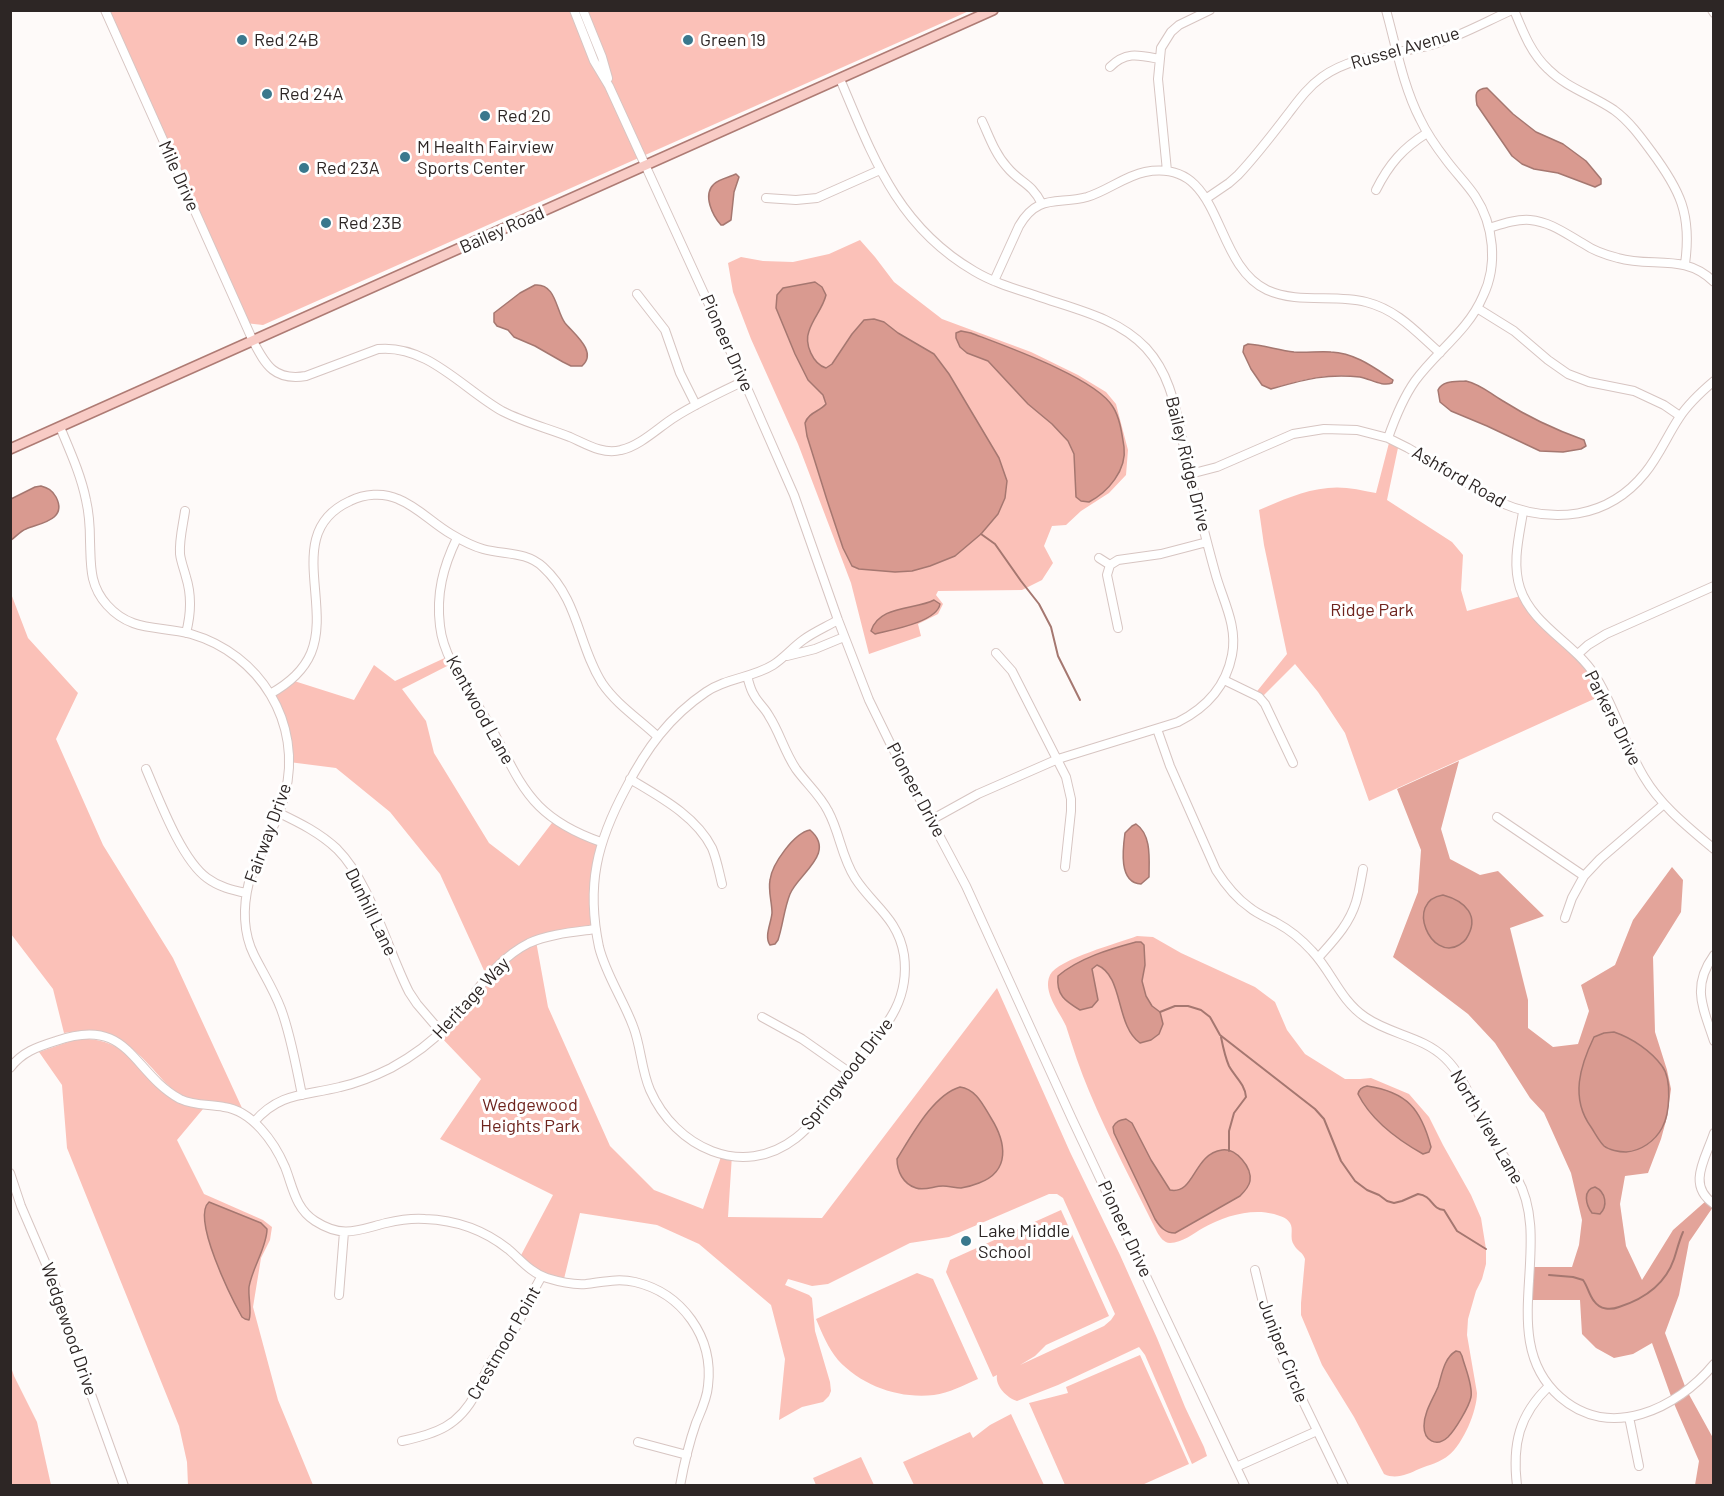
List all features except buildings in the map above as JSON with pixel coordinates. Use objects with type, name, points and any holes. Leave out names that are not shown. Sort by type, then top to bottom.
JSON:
[{"type":"main road","name":"Bailey Road","points":[[10,449],[993,10]]},
{"type":"street","name":"Mile Drive","points":[[105,10],[253,341],[266,365],[279,375],[297,378],[378,349],[400,349],[429,361],[507,413],[605,451],[631,447],[696,405],[744,381]]},
{"type":"street","name":"Pioneer Drive","points":[[574,10],[594,61],[609,86],[646,165],[794,495],[844,637],[869,700],[966,886],[1072,1119],[1245,1485]]},
{"type":"street","name":"Pioneer Drive","points":[[583,10],[602,57],[609,86]]},
{"type":"street","points":[[1167,171],[1158,79],[1161,48],[1171,32],[1186,21],[1210,10]]},
{"type":"street","points":[[1386,10],[1409,93],[1419,118],[1446,160],[1475,196],[1489,228],[1493,257],[1489,283],[1478,308],[1465,328],[1416,379],[1402,403],[1388,438]]},
{"type":"street","points":[[1513,10],[1529,45],[1546,68],[1567,84],[1621,116],[1638,134],[1669,176],[1680,198],[1686,222],[1688,241],[1685,264]]},
{"type":"street","name":"Russel Avenue","points":[[1207,198],[1238,175],[1303,96],[1321,78],[1353,61],[1442,41],[1513,10]]},
{"type":"street","points":[[1110,67],[1115,61],[1128,55],[1159,58]]},
{"type":"street","name":"Bailey Ridge Drive","points":[[840,79],[880,170],[898,201],[931,239],[961,263],[994,281],[1109,321],[1125,330],[1148,350],[1170,389],[1215,573],[1228,608],[1233,631],[1232,654],[1224,680],[1201,709],[1178,722],[1058,759],[978,794],[931,820]]},
{"type":"street","points":[[982,121],[1000,158],[1007,167],[1034,189],[1042,204]]},
{"type":"street","points":[[1376,190],[1385,172],[1400,154],[1428,133]]},
{"type":"street","points":[[766,198],[796,200],[817,198],[880,170]]},
{"type":"street","points":[[994,281],[1022,220],[1042,204],[1086,197],[1144,172],[1167,171],[1191,182],[1207,198],[1234,259],[1248,277],[1256,283],[1267,290],[1291,296],[1353,300],[1382,307],[1408,323],[1440,353]]},
{"type":"street","points":[[1489,228],[1519,220],[1540,222],[1561,229],[1585,245],[1620,259],[1685,264],[1699,270],[1713,282]]},
{"type":"street","points":[[638,294],[665,330],[680,373],[696,405]]},
{"type":"street","points":[[1478,308],[1514,331],[1568,374],[1589,382],[1635,391],[1664,405],[1680,416]]},
{"type":"street","name":"Ashford Road","points":[[1190,474],[1210,470],[1276,440],[1308,431],[1357,430],[1388,438],[1408,447],[1499,502],[1523,512],[1565,516],[1590,511],[1615,499],[1627,490],[1645,472],[1680,416],[1713,381]]},
{"type":"street","name":"Fairway Drive","points":[[60,427],[82,484],[90,528],[90,564],[100,596],[114,613],[135,625],[186,633],[212,642],[239,658],[251,668],[270,694],[283,721],[287,735],[288,779],[279,813],[246,893],[246,926],[253,954],[284,1016],[302,1095]]},
{"type":"street","points":[[270,694],[291,680],[306,663],[311,652],[317,629],[312,556],[318,533],[324,522],[342,505],[361,496],[384,495],[407,503],[457,538],[481,549],[526,556],[535,560],[544,568],[569,604],[589,656],[603,684],[620,704],[657,736]]},
{"type":"street","points":[[185,512],[180,557],[191,609],[186,633]]},
{"type":"street","name":"Parkers Drive","points":[[1523,512],[1516,555],[1521,591],[1533,611],[1578,654],[1595,674],[1651,789],[1677,818],[1713,849]]},
{"type":"street","name":"Kentwood Lane","points":[[457,538],[444,568],[438,595],[440,629],[451,660],[532,799],[551,817],[567,827],[602,842]]},
{"type":"street","points":[[1118,628],[1107,575],[1110,565],[1123,559],[1161,554],[1207,542]]},
{"type":"street","points":[[1099,558],[1110,565]]},
{"type":"street","points":[[1578,654],[1606,634],[1713,586]]},
{"type":"street","name":"Springwood Drive","points":[[747,676],[754,696],[771,718],[789,758],[830,814],[840,848],[852,873],[892,924],[902,946],[904,980],[898,1004],[886,1027],[849,1072],[814,1121],[799,1136],[780,1148],[757,1155],[737,1156],[716,1153],[694,1143],[673,1126],[650,1090],[634,1029],[604,964],[596,928],[594,877],[602,842],[612,814],[630,779],[657,736],[708,691],[769,667],[813,633],[838,620]]},
{"type":"street","name":"Springwood Drive","points":[[785,656],[816,649],[844,637]]},
{"type":"street","points":[[996,653],[1012,671],[1066,777],[1071,798],[1065,867]]},
{"type":"street","points":[[1224,680],[1259,697],[1265,704],[1293,763]]},
{"type":"street","name":"North View Lane","points":[[1157,729],[1170,766],[1216,870],[1225,883],[1250,908],[1290,932],[1318,958],[1340,993],[1356,1011],[1378,1025],[1426,1044],[1456,1070],[1486,1129],[1519,1181],[1530,1213],[1532,1230],[1527,1303],[1530,1337],[1534,1357],[1550,1386],[1568,1403],[1588,1414],[1602,1418],[1629,1418],[1651,1411],[1668,1402],[1701,1377],[1713,1364]]},
{"type":"street","points":[[146,769],[170,824],[196,868],[206,878],[217,884],[246,893]]},
{"type":"street","points":[[630,779],[667,802],[698,828],[712,849],[722,884]]},
{"type":"street","points":[[1565,918],[1572,898],[1584,876],[1600,859],[1664,804]]},
{"type":"street","name":"Dunhill Lane","points":[[279,813],[305,825],[321,836],[351,866],[368,898],[409,992],[441,1032]]},
{"type":"street","points":[[1497,817],[1584,876]]},
{"type":"street","points":[[1318,958],[1340,934],[1350,916],[1356,902],[1363,869]]},
{"type":"street","name":"Heritage Way","points":[[254,1122],[262,1112],[281,1100],[341,1087],[374,1076],[415,1053],[441,1032],[492,971],[509,956],[536,941],[596,928]]},
{"type":"street","points":[[1713,955],[1704,970],[1700,991],[1701,1003],[1713,1041]]},
{"type":"street","points":[[762,1017],[802,1039],[849,1072]]},
{"type":"street","points":[[12,1062],[29,1050],[79,1035],[97,1035],[115,1041],[135,1056],[172,1094],[189,1103],[233,1109],[243,1113],[254,1122],[264,1131],[282,1159],[293,1193],[302,1209],[308,1217],[325,1227],[344,1232],[358,1232],[388,1222],[412,1219],[450,1222],[489,1236],[542,1276],[563,1283],[576,1284],[611,1280],[635,1282],[667,1296],[689,1316],[703,1340],[708,1361],[709,1383],[680,1485]]},
{"type":"street","points":[[1713,1133],[1699,1177],[1702,1191],[1707,1200],[1713,1204]]},
{"type":"street","name":"Wedgewood Drive","points":[[10,1173],[21,1206],[55,1285],[78,1358],[124,1485]]},
{"type":"street","points":[[339,1295],[344,1232]]},
{"type":"street","name":"Juniper Circle","points":[[1255,1270],[1267,1319],[1279,1351],[1292,1382],[1344,1485]]},
{"type":"street","name":"Crestmoor Point","points":[[402,1441],[440,1431],[464,1411],[490,1365],[515,1328],[542,1276]]},
{"type":"street","points":[[1517,1485],[1515,1453],[1521,1423],[1537,1398],[1550,1386]]},
{"type":"street","points":[[1629,1418],[1639,1466]]},
{"type":"street","points":[[1236,1467],[1317,1431]]},
{"type":"street","points":[[638,1442],[687,1455]]},
{"type":"green space","name":"M Health Fairview Sports Center","points":[[105,11],[969,11],[263,325],[245,323]]},
{"type":"green space","points":[[860,240],[894,282],[942,319],[1031,352],[1078,375],[1106,392],[1116,404],[1128,450],[1126,475],[1109,493],[1081,511],[1066,525],[1052,526],[1044,546],[1053,563],[1042,580],[1022,590],[938,591],[936,595],[943,604],[938,614],[918,624],[921,636],[869,654],[851,583],[798,444],[751,339],[733,292],[728,263],[741,257],[763,261],[793,262],[829,254]]},
{"type":"green space","name":"Ridge Park","points":[[1390,439],[1399,443],[1387,500],[1452,542],[1463,555],[1461,590],[1467,611],[1524,595],[1527,601],[1578,654],[1605,694],[1369,801],[1345,733],[1318,692],[1295,664],[1260,699],[1254,695],[1287,654],[1259,510],[1292,496],[1319,489],[1346,488],[1376,493]]},
{"type":"green space","points":[[10,591],[28,638],[78,693],[56,739],[103,845],[173,958],[242,1108],[180,1094],[169,1086],[134,1050],[114,1038],[91,1032],[64,1033],[53,989],[11,934]]},
{"type":"green space","name":"Wedgewood Heights Park","points":[[449,656],[453,663],[402,689],[426,721],[434,753],[489,843],[519,866],[555,819],[601,842],[597,859],[596,929],[536,941],[548,1007],[610,1146],[654,1190],[703,1209],[722,1154],[732,1155],[728,1217],[822,1218],[997,988],[1070,1152],[1120,1255],[1207,1456],[1192,1464],[1145,1355],[1139,1347],[1058,1385],[1017,1401],[1002,1391],[997,1375],[993,1377],[946,1272],[950,1260],[1061,1210],[1109,1316],[1046,1345],[1035,1356],[1020,1365],[1104,1326],[1115,1314],[1063,1198],[1057,1194],[1049,1194],[949,1237],[910,1243],[828,1284],[812,1286],[788,1279],[785,1285],[812,1298],[815,1331],[831,1391],[823,1402],[802,1407],[779,1420],[785,1359],[771,1305],[699,1244],[657,1225],[580,1213],[563,1283],[519,1259],[553,1195],[440,1139],[481,1079],[438,1034],[487,977],[440,874],[390,812],[336,768],[289,762],[288,749],[270,694],[291,680],[354,700],[374,665],[395,681]]},
{"type":"green space","points":[[1137,936],[1153,937],[1181,953],[1255,987],[1275,1002],[1287,1030],[1305,1054],[1345,1079],[1371,1078],[1409,1094],[1429,1117],[1481,1218],[1486,1249],[1486,1264],[1468,1319],[1467,1335],[1477,1393],[1476,1400],[1472,1418],[1464,1435],[1454,1450],[1442,1460],[1402,1476],[1384,1474],[1354,1417],[1322,1365],[1301,1315],[1305,1259],[1295,1247],[1291,1225],[1287,1219],[1265,1212],[1238,1214],[1211,1224],[1174,1243],[1164,1241],[1157,1232],[1097,1109],[1066,1026],[1048,988],[1050,975],[1064,963]]},
{"type":"green space","points":[[77,1039],[96,1040],[114,1046],[135,1062],[168,1095],[189,1106],[203,1109],[177,1140],[204,1194],[263,1220],[272,1227],[270,1240],[261,1258],[253,1307],[278,1400],[313,1485],[188,1485],[187,1462],[179,1426],[67,1148],[62,1085],[39,1052]]},
{"type":"green space","points":[[917,1273],[933,1279],[978,1379],[951,1391],[934,1395],[895,1393],[858,1377],[834,1355],[816,1319]]},
{"type":"green space","points":[[1140,1355],[1189,1464],[1142,1485],[1065,1485],[1029,1403],[1068,1393],[1066,1387]]},
{"type":"green space","points":[[10,1364],[37,1422],[51,1485],[11,1485]]},
{"type":"green space","points":[[1011,1414],[1044,1485],[914,1485],[903,1462],[970,1432],[973,1438],[990,1425]]},
{"type":"green space","points":[[861,1457],[874,1485],[816,1485],[813,1478]]},
{"type":"shaded area","points":[[1487,88],[1513,114],[1536,132],[1563,144],[1586,161],[1601,179],[1601,184],[1595,187],[1558,173],[1534,169],[1522,164],[1512,156],[1477,105],[1477,93]]},
{"type":"shaded area","points":[[736,174],[739,177],[734,192],[731,220],[721,225],[712,211],[709,194],[716,182]]},
{"type":"shaded area","points":[[815,282],[822,287],[826,295],[811,326],[808,342],[811,353],[821,366],[826,368],[832,364],[864,320],[874,319],[884,322],[934,354],[949,374],[999,458],[1007,481],[1005,498],[998,514],[981,534],[955,556],[912,571],[859,569],[852,566],[843,548],[807,436],[805,423],[807,419],[826,404],[823,395],[808,380],[776,308],[777,295],[783,288]]},
{"type":"shaded area","points":[[535,285],[547,288],[565,323],[583,343],[587,355],[582,366],[571,366],[563,362],[514,337],[508,330],[497,326],[494,322],[494,313],[520,293]]},
{"type":"shaded area","points":[[961,331],[1026,354],[1070,374],[1103,396],[1113,407],[1120,426],[1124,456],[1115,479],[1096,498],[1089,502],[1081,501],[1076,497],[1074,454],[1068,441],[1028,404],[988,361],[967,353],[960,347],[956,333]]},
{"type":"shaded area","points":[[1248,344],[1294,352],[1339,353],[1369,365],[1393,380],[1392,383],[1384,384],[1360,377],[1325,377],[1271,389],[1262,385],[1251,369],[1243,352],[1244,346]]},
{"type":"shaded area","points":[[1466,381],[1481,387],[1532,418],[1584,440],[1586,446],[1563,452],[1540,451],[1451,411],[1440,402],[1438,390],[1446,383]]},
{"type":"shaded area","points":[[41,486],[50,490],[56,497],[59,505],[58,511],[51,519],[24,530],[11,540],[11,499]]},
{"type":"shaded area","points":[[934,600],[940,604],[931,616],[875,634],[871,631],[875,623],[889,612]]},
{"type":"shaded area","points":[[1459,761],[1441,829],[1450,859],[1480,875],[1498,871],[1544,916],[1510,928],[1528,1000],[1528,1028],[1553,1047],[1578,1044],[1589,1011],[1581,985],[1615,965],[1633,920],[1672,867],[1683,880],[1681,912],[1653,957],[1655,1032],[1671,1089],[1667,1117],[1648,1173],[1625,1176],[1620,1204],[1626,1246],[1642,1280],[1673,1230],[1707,1200],[1713,1207],[1689,1242],[1679,1295],[1665,1333],[1686,1389],[1713,1438],[1713,1485],[1695,1485],[1699,1461],[1672,1399],[1652,1343],[1633,1354],[1614,1358],[1596,1348],[1582,1334],[1580,1300],[1527,1300],[1530,1267],[1572,1267],[1579,1245],[1582,1220],[1571,1173],[1544,1113],[1530,1098],[1495,1043],[1468,1014],[1393,957],[1418,892],[1421,850],[1397,789]]},
{"type":"shaded area","points":[[1136,824],[1145,835],[1149,856],[1149,877],[1141,884],[1129,878],[1124,864],[1125,833]]},
{"type":"shaded area","points":[[810,830],[817,839],[818,855],[794,886],[786,905],[778,940],[775,944],[770,945],[768,930],[772,913],[769,888],[772,873],[779,858],[791,843]]},
{"type":"shaded area","points":[[1443,895],[1464,905],[1472,923],[1464,942],[1449,948],[1439,945],[1431,938],[1424,918],[1425,908],[1431,900]]},
{"type":"shaded area","points":[[1136,942],[1144,945],[1145,965],[1142,981],[1146,996],[1152,1006],[1160,1012],[1163,1024],[1159,1034],[1151,1040],[1140,1043],[1132,1035],[1127,1025],[1112,979],[1106,971],[1097,965],[1092,969],[1098,1000],[1092,1007],[1080,1010],[1063,997],[1058,988],[1058,976],[1075,964],[1105,951]]},
{"type":"shaded area","points":[[1614,1032],[1634,1041],[1652,1055],[1662,1066],[1669,1088],[1667,1114],[1659,1133],[1642,1147],[1626,1152],[1611,1150],[1602,1144],[1585,1116],[1579,1093],[1581,1071],[1594,1037]]},
{"type":"shaded area","points":[[1367,1086],[1392,1093],[1410,1104],[1427,1134],[1431,1147],[1429,1152],[1423,1154],[1395,1136],[1378,1121],[1358,1094],[1361,1088]]},
{"type":"shaded area","points":[[960,1087],[966,1088],[978,1098],[996,1127],[1002,1146],[1001,1163],[989,1178],[968,1187],[943,1186],[923,1189],[911,1186],[902,1176],[897,1159],[932,1107],[950,1091]]},
{"type":"shaded area","points":[[1126,1119],[1132,1123],[1170,1190],[1178,1190],[1185,1186],[1205,1159],[1212,1153],[1222,1150],[1233,1152],[1242,1159],[1250,1176],[1249,1185],[1240,1196],[1175,1233],[1166,1231],[1155,1219],[1114,1133],[1115,1123]]},
{"type":"shaded area","points":[[1595,1187],[1602,1192],[1605,1199],[1603,1211],[1600,1214],[1592,1213],[1587,1202],[1588,1191]]},
{"type":"shaded area","points":[[209,1202],[261,1223],[267,1229],[265,1243],[249,1287],[249,1320],[242,1317],[215,1259],[205,1224],[205,1211]]},
{"type":"shaded area","points":[[1456,1351],[1462,1356],[1470,1382],[1471,1397],[1465,1412],[1451,1434],[1444,1440],[1435,1442],[1428,1439],[1426,1435],[1425,1416],[1446,1362]]},
{"type":"waterway","points":[[981,534],[995,544],[1039,604],[1051,627],[1058,656],[1080,700]]},
{"type":"waterway","points":[[1160,1012],[1175,1006],[1188,1006],[1201,1010],[1210,1017],[1220,1035],[1315,1109],[1324,1119],[1341,1161],[1355,1181],[1367,1190],[1394,1203],[1418,1194],[1423,1195],[1444,1210],[1457,1231],[1486,1249]]},
{"type":"waterway","points":[[1221,1037],[1229,1066],[1242,1084],[1246,1097],[1234,1113],[1229,1131],[1229,1151]]},
{"type":"waterway","points":[[1549,1275],[1583,1280],[1596,1304],[1609,1309],[1619,1307],[1637,1300],[1659,1284],[1670,1268],[1683,1232]]},
{"type":"place","name":"Red 24B","points":[[242,40]]},
{"type":"place","name":"Green 19","points":[[688,40]]},
{"type":"place","name":"Red 24A","points":[[267,94]]},
{"type":"place","name":"Red 20","points":[[485,116]]},
{"type":"place","name":"M Health Fairview Sports Center","points":[[405,157]]},
{"type":"place","name":"Red 23A","points":[[304,168]]},
{"type":"place","name":"Red 23B","points":[[326,223]]},
{"type":"place","name":"Lake Middle School","points":[[966,1241]]}]
